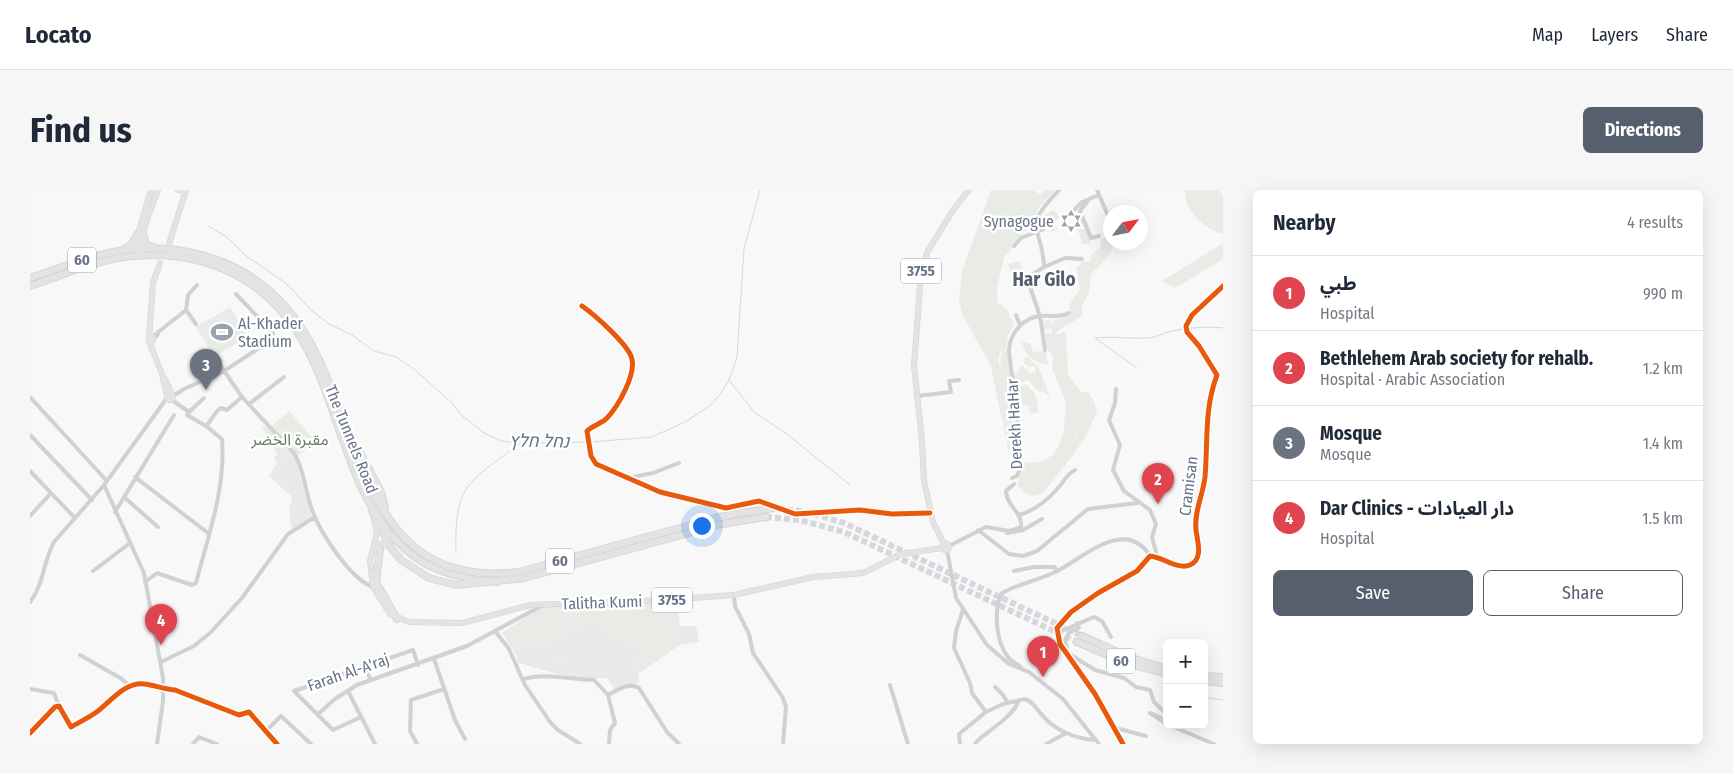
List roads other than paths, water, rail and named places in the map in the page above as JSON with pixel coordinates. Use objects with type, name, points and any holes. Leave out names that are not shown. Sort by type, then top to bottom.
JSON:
[{"type":"highway","points":[[122,251],[132,244],[140,233],[146,244],[161,249]]},
{"type":"highway","name":"The Tunnels Road","points":[[139,251],[161,249],[188,252],[224,262],[252,277],[275,295],[297,320],[311,342],[375,499],[403,542],[436,571]]},
{"type":"highway","name":"60","points":[[30,278],[81,261],[122,251],[139,251]]},
{"type":"highway","name":"The Tunnels Road","points":[[139,251],[204,261],[239,276],[271,299],[292,323],[308,349],[362,486]]},
{"type":"highway","name":"60","points":[[30,286],[139,251]]},
{"type":"highway","points":[[340,410],[381,492],[385,508]]},
{"type":"highway","name":"60","points":[[362,486],[367,502],[392,548],[406,564],[492,583]]},
{"type":"highway","name":"60","points":[[362,486],[381,520],[398,542],[436,571],[466,575],[504,574],[541,567],[739,513],[769,509]]},
{"type":"highway","name":"60","points":[[367,502],[396,544],[417,562],[459,582],[492,583],[512,580],[722,524],[766,518]]},
{"type":"highway","points":[[377,548],[376,582],[397,619]]},
{"type":"highway","name":"60","points":[[1082,636],[1126,656],[1163,667]]},
{"type":"highway","name":"60","points":[[1077,642],[1126,663],[1163,673]]},
{"type":"highway","points":[[1208,676],[1223,677]]},
{"type":"highway","points":[[1208,680],[1223,682]]},
{"type":"main road","points":[[139,251],[140,233],[151,190]]},
{"type":"main road","points":[[140,233],[157,192],[162,190]]},
{"type":"main road","points":[[169,244],[179,214],[184,190]]},
{"type":"main road","name":"3755","points":[[945,547],[930,513],[924,481],[914,366],[922,267],[942,227],[970,190]]},
{"type":"main road","points":[[160,263],[154,283],[151,339],[153,352],[170,397]]},
{"type":"main road","points":[[367,502],[377,530],[377,548]]},
{"type":"main road","points":[[392,548],[382,543],[370,561],[373,586],[388,611],[397,619]]},
{"type":"main road","name":"Talitha Kumi","points":[[397,619],[409,622],[449,624],[520,606],[734,595],[813,577],[864,574],[900,554],[945,547]]},
{"type":"street","points":[[1044,267],[1043,252],[1034,224],[1040,210],[1059,190]]},
{"type":"street","points":[[1097,190],[1104,205]]},
{"type":"street","points":[[1072,212],[1089,199],[1100,195]]},
{"type":"street","points":[[1089,199],[1080,211],[1092,238],[1099,236]]},
{"type":"street","points":[[1014,246],[1021,238],[1044,229]]},
{"type":"street","points":[[1045,350],[1040,316],[1030,284],[1032,275],[1044,267],[1065,258],[1082,259]]},
{"type":"street","points":[[151,339],[186,310],[188,296],[197,285]]},
{"type":"street","name":"Cramisan","points":[[1150,556],[1157,556],[1180,566],[1190,565],[1195,561],[1198,553],[1197,513],[1205,479],[1205,431],[1212,390],[1217,375],[1199,346],[1186,332],[1186,326],[1192,315],[1204,307],[1223,286]]},
{"type":"street","points":[[30,602],[42,581],[49,550],[58,535],[92,500],[154,415],[170,397],[224,371],[273,339],[273,334],[236,294]]},
{"type":"street","points":[[582,306],[606,326],[631,356],[630,380],[623,395],[607,418],[587,431],[594,461],[638,484],[668,495],[726,508],[762,501],[796,514],[860,510],[892,514],[930,513]]},
{"type":"street","points":[[186,310],[196,324]]},
{"type":"street","points":[[1016,315],[1020,325],[1040,316],[1060,316],[1069,313]]},
{"type":"street","name":"Derekh HaHar","points":[[1012,478],[1017,476],[1018,471],[1014,455],[1018,429],[1009,345],[1012,336],[1020,325]]},
{"type":"street","points":[[216,359],[242,397],[297,458],[315,518],[355,576],[373,586]]},
{"type":"street","points":[[249,404],[284,377]]},
{"type":"street","points":[[917,396],[951,392],[949,382],[959,380]]},
{"type":"street","points":[[1116,389],[1115,403],[1109,420],[1120,444],[1113,470],[1124,490],[1137,502],[1149,508],[1155,520],[1156,527],[1152,537],[1157,556]]},
{"type":"street","points":[[30,397],[105,483],[115,512],[138,556],[146,582],[162,662],[164,690],[157,744]]},
{"type":"street","points":[[170,397],[189,412]]},
{"type":"street","points":[[206,426],[215,417],[218,410],[221,408],[227,410],[242,397]]},
{"type":"street","points":[[146,582],[157,573],[192,585],[196,584],[221,487],[224,459],[222,438],[187,415],[204,398]]},
{"type":"street","points":[[115,512],[174,415]]},
{"type":"street","points":[[30,436],[92,500]]},
{"type":"street","points":[[628,478],[653,473],[679,463]]},
{"type":"street","points":[[1019,515],[1034,508],[1048,498],[1069,474],[1076,470]]},
{"type":"street","points":[[30,471],[75,518]]},
{"type":"street","points":[[135,477],[208,532]]},
{"type":"street","points":[[1014,484],[1006,492],[1006,497],[1019,515],[1020,526],[1010,532],[1004,529],[986,527],[945,547],[956,598],[963,610],[994,654],[1009,664],[1023,669]]},
{"type":"street","points":[[30,516],[32,510],[51,493]]},
{"type":"street","points":[[124,497],[158,527]]},
{"type":"street","points":[[978,530],[1009,554],[1023,556],[1037,551],[1088,509],[1137,502]]},
{"type":"street","points":[[162,662],[194,646],[210,634],[242,598],[288,534],[315,518]]},
{"type":"street","points":[[1004,529],[1008,533],[1013,534],[1042,519]]},
{"type":"street","points":[[1099,744],[1063,699],[1008,657],[997,626],[997,603],[1002,593],[1058,571],[1108,540],[1127,540],[1139,545],[1150,556],[1143,566],[1131,576],[1115,581],[1071,612],[1059,624],[1057,632],[1065,653],[1095,694],[1123,744]]},
{"type":"street","points":[[93,571],[130,543]]},
{"type":"street","points":[[1014,571],[1034,567],[1054,567],[1058,571]]},
{"type":"street","points":[[30,592],[35,596]]},
{"type":"street","points":[[734,595],[736,606],[749,634],[753,653],[783,698],[786,707],[783,744]]},
{"type":"street","points":[[318,714],[348,691],[370,679],[434,659],[495,631],[545,604]]},
{"type":"street","points":[[963,610],[956,631],[954,648],[966,672],[972,693],[986,712]]},
{"type":"street","points":[[1057,632],[1097,618],[1104,624],[1111,637]]},
{"type":"street","points":[[1077,624],[1079,628],[1070,633],[1065,640],[1068,653],[1094,670],[1124,678],[1136,687],[1150,690],[1154,702],[1163,711]]},
{"type":"street","points":[[495,631],[509,649],[525,684],[553,726],[580,744]]},
{"type":"street","name":"Farah Al-A'raj","points":[[361,717],[333,730],[294,691],[413,650],[418,664]]},
{"type":"street","points":[[80,655],[122,679],[127,684],[128,689]]},
{"type":"street","points":[[434,659],[444,689],[465,739]]},
{"type":"street","points":[[364,666],[370,679]]},
{"type":"street","points":[[524,679],[537,674],[572,680],[594,680],[608,695],[614,723],[610,730],[609,744]]},
{"type":"street","points":[[30,688],[54,693],[71,727],[97,712],[112,697],[128,689],[144,684],[164,690],[175,690],[239,715],[249,712],[276,744]]},
{"type":"street","points":[[608,695],[627,686],[638,688],[667,732],[679,744]]},
{"type":"street","points":[[890,686],[908,744]]},
{"type":"street","points":[[995,687],[1004,695],[1008,703]]},
{"type":"street","points":[[417,744],[410,731],[411,700],[444,689]]},
{"type":"street","points":[[348,691],[375,744]]},
{"type":"street","points":[[960,744],[959,734],[986,712],[1008,703],[1028,699],[1044,718],[1066,733],[1096,740]]},
{"type":"street","points":[[975,744],[977,739],[1001,724],[1016,708],[1018,702]]},
{"type":"street","points":[[30,733],[59,706]]},
{"type":"street","points":[[1163,718],[1150,713],[1163,722]]},
{"type":"street","points":[[266,731],[281,716],[311,744]]},
{"type":"street","points":[[1112,727],[1146,736]]},
{"type":"street","points":[[1178,729],[1214,744]]},
{"type":"street","points":[[1046,744],[1066,733]]},
{"type":"street","points":[[193,744],[199,736],[217,744]]},
{"type":"waterway","name":"נחל חלץ","points":[[591,442],[652,437],[687,421],[711,405],[721,393],[729,380],[737,357],[744,249],[760,190]]},
{"type":"waterway","name":"נחל חלץ","points":[[208,226],[227,237],[245,255],[287,284],[311,310],[329,324],[352,335],[374,351],[396,357],[414,369],[452,403],[460,414],[484,433],[501,441],[521,443],[587,442]]},
{"type":"waterway","points":[[1137,368],[1095,338],[1150,338],[1184,329],[1223,328]]},
{"type":"waterway","points":[[729,380],[754,412],[787,434],[850,485]]},
{"type":"waterway","points":[[456,553],[458,512],[468,487],[488,467],[520,444]]},
{"type":"waterway","points":[[1208,698],[1223,700]]},
{"type":"tunnel","points":[[769,509],[804,511],[844,523],[1082,636]]},
{"type":"tunnel","points":[[766,517],[800,520],[844,532],[1077,642]]},
{"type":"place","name":"Synagogue","points":[[1071,221]]},
{"type":"place","name":"Al-Khader Stadium","points":[[222,332]]},
{"type":"place","name":"Mosque","points":[[206,390]]},
{"type":"place","name":"Bethlehem Arab society for rehalb.","points":[[1158,504]]},
{"type":"place","name":"Dar Clinics - دار العيادات","points":[[161,645]]},
{"type":"place","name":"طبي","points":[[1043,677]]},
{"type":"district","name":"Har Gilo","points":[[1044,279]]},
{"type":"park label","name":"مقبرة الخضر","points":[[290,439]]}]
